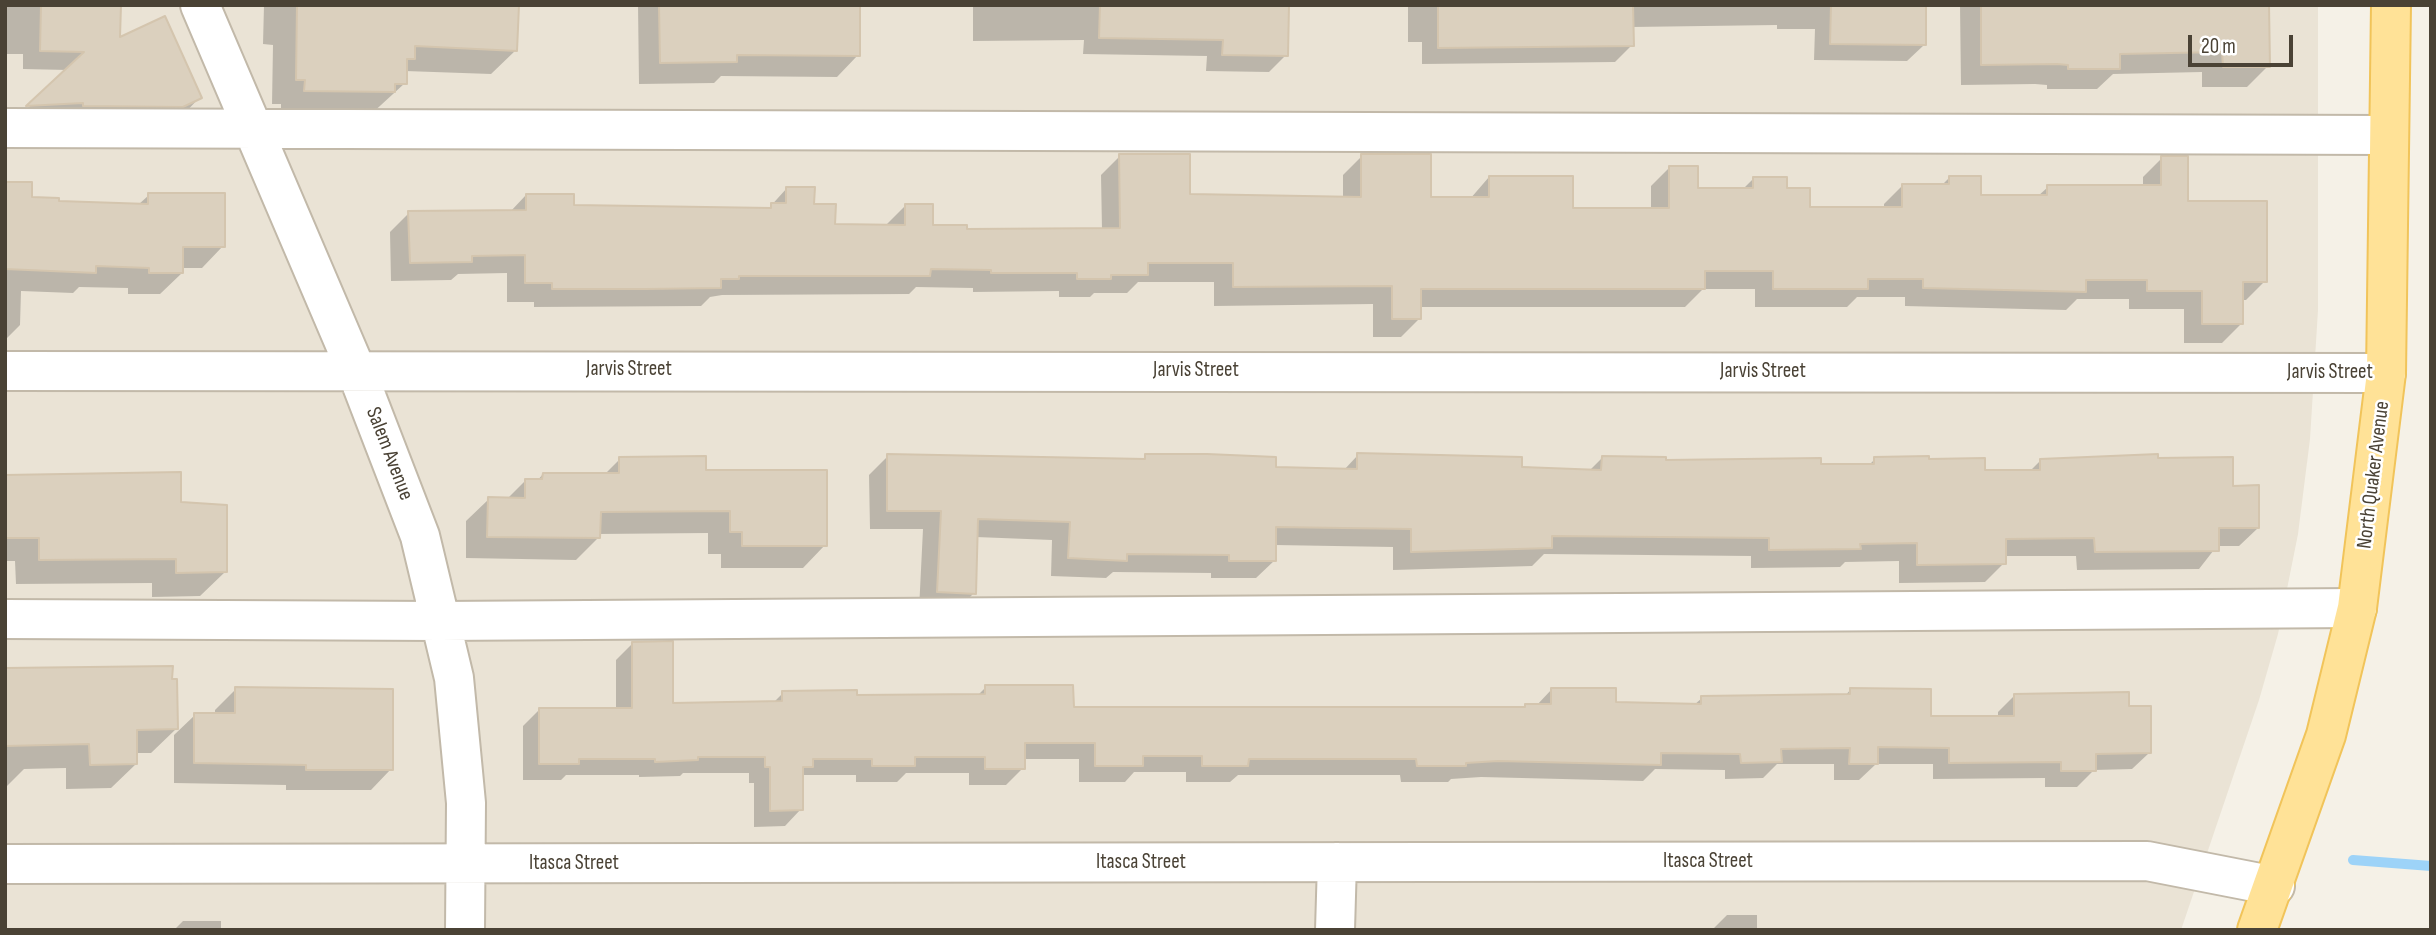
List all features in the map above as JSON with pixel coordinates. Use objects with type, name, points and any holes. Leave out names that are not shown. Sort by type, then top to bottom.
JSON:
[{"type":"main road","name":"North Quaker Avenue","points":[[2258,930],[2326,735],[2357,608],[2386,373],[2390,5]]},
{"type":"street","name":"Salem Avenue","points":[[200,5],[356,370],[420,536],[454,678],[466,803],[465,930]]},
{"type":"street","points":[[5,128],[2389,135]]},
{"type":"street","name":"Jarvis Street","points":[[5,371],[2386,373]]},
{"type":"street","points":[[5,619],[440,621],[2357,608]]},
{"type":"street","name":"Itasca Street","points":[[5,864],[2147,861],[2275,886]]},
{"type":"street","points":[[1335,930],[1337,862]]},
{"type":"shaded area","points":[[5,5],[2318,5],[2318,310],[2310,439],[2298,534],[2278,634],[2259,700],[2181,930],[5,930]]},
{"type":"building","points":[[41,5],[121,5],[120,37],[165,16],[202,98],[183,107],[83,106],[83,103],[26,106],[84,52],[40,51]]},
{"type":"building","points":[[297,5],[519,5],[517,51],[415,46],[415,59],[407,59],[407,84],[395,84],[395,92],[304,91],[305,80],[296,80]]},
{"type":"building","points":[[659,5],[860,5],[860,56],[737,55],[737,62],[660,63]]},
{"type":"building","points":[[1100,5],[1289,5],[1288,56],[1222,55],[1223,40],[1099,38]]},
{"type":"building","points":[[1438,5],[1633,5],[1634,46],[1438,48]]},
{"type":"building","points":[[1831,5],[1926,5],[1926,45],[1830,44]]},
{"type":"building","points":[[1981,5],[2269,5],[2270,67],[2223,67],[2222,52],[2120,54],[2120,69],[2068,69],[2068,65],[2057,64],[1981,65]]},
{"type":"building","points":[[1119,154],[1190,154],[1190,194],[1361,197],[1361,154],[1431,154],[1431,197],[1489,197],[1489,176],[1573,176],[1573,208],[1669,208],[1669,166],[1698,166],[1698,188],[1753,188],[1753,177],[1787,177],[1787,188],[1810,188],[1810,207],[1902,207],[1902,184],[1949,184],[1949,176],[1981,176],[1981,195],[2047,195],[2047,185],[2161,185],[2161,156],[2188,156],[2188,201],[2267,201],[2267,282],[2243,282],[2243,324],[2202,324],[2202,291],[2147,291],[2147,280],[2086,280],[2086,292],[1923,288],[1923,279],[1868,279],[1868,289],[1773,289],[1773,271],[1705,271],[1705,289],[1421,289],[1421,319],[1392,319],[1392,286],[1233,287],[1233,263],[1148,263],[1148,275],[1111,275],[1111,279],[1077,279],[1077,273],[991,273],[991,270],[931,269],[930,276],[739,276],[739,279],[721,279],[721,288],[552,289],[552,283],[525,283],[525,255],[472,256],[472,262],[410,263],[408,211],[526,210],[526,194],[574,194],[574,205],[771,208],[771,203],[786,203],[786,187],[815,187],[814,204],[836,204],[835,224],[905,225],[905,204],[933,204],[933,225],[967,225],[967,229],[1120,228]]},
{"type":"building","points":[[5,182],[32,182],[32,197],[59,198],[59,201],[148,204],[148,193],[225,193],[225,247],[183,247],[183,273],[149,273],[149,268],[96,266],[96,273],[5,269]]},
{"type":"building","points":[[1357,453],[1522,457],[1522,467],[1601,470],[1602,456],[1666,457],[1666,460],[1821,458],[1821,464],[1874,464],[1874,457],[1985,458],[1985,470],[2040,470],[2040,459],[2158,454],[2158,458],[2233,457],[2233,486],[2259,485],[2259,528],[2219,528],[2219,551],[2095,552],[2094,538],[2006,539],[2006,564],[1917,565],[1917,543],[1860,544],[1861,549],[1769,550],[1769,538],[1552,536],[1552,548],[1411,552],[1411,529],[1276,527],[1276,561],[1229,561],[1229,555],[1127,554],[1127,561],[1068,558],[1070,522],[978,519],[976,594],[937,592],[941,511],[887,511],[887,454],[1145,459],[1145,454],[1207,454],[1276,457],[1276,467],[1357,469]]},
{"type":"building","points":[[706,456],[706,470],[827,470],[827,546],[742,546],[742,532],[730,532],[730,511],[601,512],[600,538],[487,537],[488,497],[525,498],[525,479],[542,479],[543,473],[619,473],[619,457]]},
{"type":"building","points":[[181,472],[181,502],[227,505],[227,572],[176,573],[176,559],[39,560],[39,538],[5,538],[5,475]]},
{"type":"building","points":[[673,641],[673,703],[782,701],[782,691],[857,690],[857,695],[985,694],[985,685],[1073,685],[1074,707],[1525,707],[1525,704],[1551,704],[1551,688],[1616,688],[1616,702],[1701,704],[1701,696],[1850,694],[1850,688],[1931,689],[1931,716],[2014,716],[2014,694],[2129,692],[2129,706],[2151,706],[2151,753],[2096,754],[2096,771],[2061,771],[2061,762],[1949,763],[1949,748],[1878,747],[1878,764],[1849,764],[1850,748],[1781,749],[1782,762],[1741,763],[1740,754],[1661,753],[1661,765],[1498,761],[1466,763],[1466,766],[1417,766],[1416,759],[1249,759],[1248,766],[1202,766],[1202,756],[1143,756],[1143,766],[1095,766],[1095,743],[1025,743],[1025,769],[985,769],[985,757],[915,757],[915,766],[872,766],[872,759],[813,759],[813,767],[803,767],[803,810],[770,811],[770,767],[765,767],[765,757],[698,757],[698,760],[655,762],[655,759],[579,759],[579,764],[539,764],[539,708],[632,708],[632,642]]},
{"type":"building","points":[[173,666],[172,679],[177,679],[178,729],[137,730],[137,764],[90,765],[89,744],[5,746],[5,668]]},
{"type":"building","points":[[235,687],[393,689],[393,770],[306,770],[306,765],[194,763],[194,713],[235,713]]},
{"type":"waterway","points":[[2353,860],[2431,866]]}]
